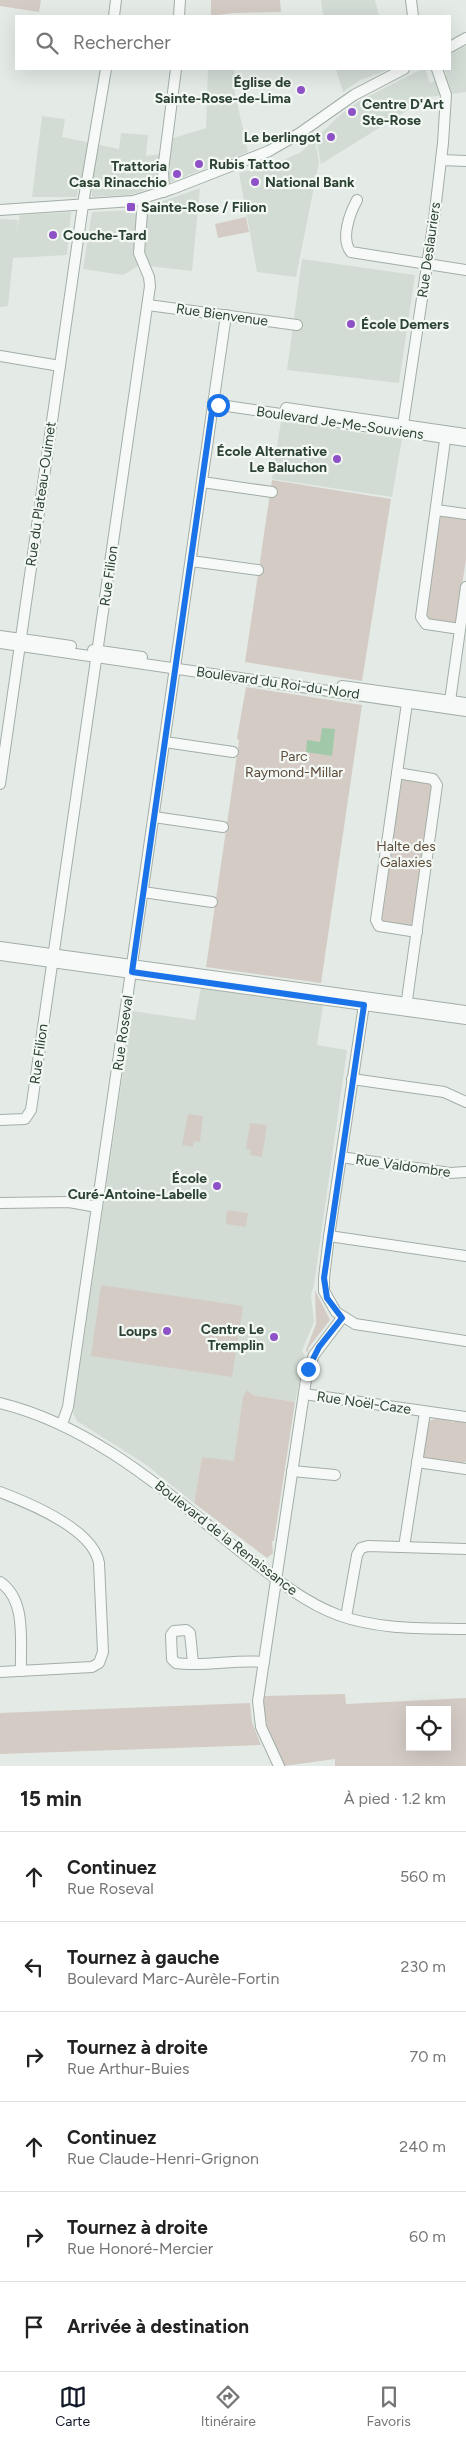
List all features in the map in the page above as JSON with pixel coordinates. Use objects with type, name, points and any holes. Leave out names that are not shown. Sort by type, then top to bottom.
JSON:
[{"type":"street","points":[[114,15],[116,0]]},
{"type":"street","points":[[180,0],[180,15]]},
{"type":"street","points":[[411,0],[413,15]]},
{"type":"street","points":[[451,46],[466,38]]},
{"type":"street","name":"Rue du Plateau-Ouimet","points":[[0,781],[83,204],[106,70]]},
{"type":"street","points":[[164,192],[163,170],[176,70]]},
{"type":"street","points":[[0,210],[143,199],[164,192],[269,151],[303,131],[354,95],[402,70]]},
{"type":"street","name":"Rue Deslauriers","points":[[402,428],[441,160],[446,95],[438,70]]},
{"type":"street","points":[[441,160],[466,161]]},
{"type":"street","name":"Rue Filion","points":[[0,1120],[23,1119],[30,1113],[148,305],[150,279],[140,259],[139,250],[143,199]]},
{"type":"street","points":[[357,200],[350,213],[347,247],[351,252],[466,270]]},
{"type":"street","name":"Rue Bienvenue","points":[[148,305],[297,325]]},
{"type":"street","name":"Rue Roseval","points":[[62,1424],[68,1407],[226,315]]},
{"type":"street","points":[[0,356],[60,366]]},
{"type":"street","name":"Boulevard Je-Me-Souviens","points":[[214,401],[446,434],[466,434]]},
{"type":"street","points":[[446,434],[420,617],[426,624],[460,629]]},
{"type":"street","name":"Boulevard Je-Me-Souviens","points":[[446,434],[466,441]]},
{"type":"street","points":[[202,482],[272,492]]},
{"type":"street","points":[[436,510],[466,514]]},
{"type":"street","points":[[191,561],[258,570]]},
{"type":"street","points":[[449,705],[466,586]]},
{"type":"street","name":"Boulevard du Roi-du-Nord","points":[[0,636],[20,643]]},
{"type":"street","name":"Boulevard du Roi-du-Nord","points":[[0,643],[20,643],[176,665],[449,705],[466,711]]},
{"type":"street","points":[[408,699],[376,922],[381,927],[417,932]]},
{"type":"street","name":"Boulevard du Roi-du-Nord","points":[[449,705],[466,704]]},
{"type":"street","points":[[165,742],[234,752]]},
{"type":"street","points":[[396,773],[431,778],[437,785],[406,1007]]},
{"type":"street","points":[[154,817],[223,827]]},
{"type":"street","points":[[143,892],[212,902]]},
{"type":"street","points":[[0,947],[54,958],[406,1007],[466,1019]]},
{"type":"street","points":[[0,955],[54,958]]},
{"type":"street","points":[[364,1001],[329,1236],[324,1288],[329,1302],[342,1318],[363,1326],[466,1341]]},
{"type":"street","points":[[406,1007],[466,1011]]},
{"type":"street","points":[[352,1079],[444,1092],[466,1102]]},
{"type":"street","name":"Rue Valdombre","points":[[341,1157],[450,1173],[466,1172]]},
{"type":"street","points":[[0,1203],[69,1202],[97,1206]]},
{"type":"street","points":[[329,1236],[466,1256]]},
{"type":"street","points":[[279,1766],[261,1727],[258,1712],[264,1662],[308,1369],[314,1355],[342,1318]]},
{"type":"street","name":"Rue Noël-Caze","points":[[304,1394],[466,1417]]},
{"type":"street","name":"Boulevard de la Renaissance","points":[[0,1403],[62,1424],[86,1436],[137,1470],[277,1580],[314,1604],[346,1617],[386,1627],[466,1629]]},
{"type":"street","name":"Rue Noël-Caze","points":[[404,1547],[425,1412]]},
{"type":"street","points":[[417,1462],[466,1469]]},
{"type":"street","points":[[292,1471],[335,1475]]},
{"type":"street","points":[[0,1492],[54,1517],[84,1538],[94,1549],[99,1562],[103,1652],[99,1663],[89,1668],[0,1672]]},
{"type":"street","points":[[346,1617],[360,1550],[368,1546],[466,1549]]},
{"type":"street","points":[[0,1582],[11,1592],[17,1605],[21,1671]]},
{"type":"street","points":[[193,1663],[264,1662]]},
{"type":"shaded area","points":[[321,0],[375,0],[379,15],[323,15]]},
{"type":"shaded area","points":[[466,46],[466,92],[429,97],[321,164],[316,138],[341,114],[359,101],[418,71],[425,70],[430,83],[447,75],[444,70],[451,70],[451,54]]},
{"type":"shaded area","points":[[208,70],[234,70],[234,89],[248,152],[168,183],[159,172],[156,187],[129,195],[92,197],[92,189],[78,188],[77,197],[32,197],[42,116],[65,119],[62,137],[119,149],[121,133],[148,135],[146,156],[168,153],[170,139],[206,128]]},
{"type":"shaded area","points":[[336,70],[387,70],[360,80],[343,92]]},
{"type":"shaded area","points":[[315,139],[319,162],[296,277],[257,272],[239,173],[286,159],[301,152]]},
{"type":"shaded area","points":[[200,188],[192,271],[140,265],[123,275],[83,269],[92,212],[132,210],[135,214],[151,215],[152,205]]},
{"type":"shaded area","points":[[71,212],[67,255],[13,258],[8,306],[0,307],[0,219],[18,220],[16,234],[20,215]]},
{"type":"shaded area","name":"École Demers","points":[[302,259],[415,275],[399,383],[287,370]]},
{"type":"shaded area","name":"École Alternative Le Baluchon","points":[[281,421],[402,439],[392,497],[272,479]]},
{"type":"shaded area","points":[[322,728],[335,729],[332,756],[306,752],[307,740],[320,742]]},
{"type":"shaded area","name":"École Curé-Antoine-Labelle","points":[[201,987],[323,1005],[317,1045],[347,1050],[314,1285],[311,1295],[314,1322],[302,1351],[305,1356],[295,1402],[253,1395],[247,1391],[234,1462],[202,1457],[194,1503],[145,1464],[77,1421],[73,1413],[132,1011],[195,1020]]},
{"type":"green space","points":[[0,0],[41,0],[39,12],[0,6]]},
{"type":"green space","points":[[211,0],[280,0],[281,12],[211,15]]},
{"type":"green space","points":[[246,217],[249,232],[218,238],[215,224]]},
{"type":"green space","points":[[272,480],[391,499],[362,681],[245,662]]},
{"type":"green space","points":[[441,516],[455,517],[455,519],[457,517],[466,518],[466,559],[457,619],[453,624],[429,620],[425,615]]},
{"type":"green space","name":"Parc Raymond-Millar","points":[[246,687],[362,705],[321,983],[206,967],[239,741],[237,738]]},
{"type":"green space","name":"Halte des Galaxies","points":[[404,779],[432,785],[413,924],[409,926],[384,922],[381,918],[399,790],[401,790],[401,782]]},
{"type":"green space","points":[[188,1114],[203,1116],[200,1142],[194,1141],[193,1147],[182,1145]]},
{"type":"green space","points":[[250,1123],[267,1125],[262,1157],[250,1155],[251,1150],[246,1149]]},
{"type":"green space","points":[[227,1210],[248,1213],[246,1227],[226,1224]]},
{"type":"green space","name":"Loups","points":[[101,1285],[243,1306],[232,1377],[91,1356]]},
{"type":"green space","points":[[315,1290],[330,1320],[309,1347],[307,1353],[306,1350],[316,1324]]},
{"type":"green space","points":[[247,1390],[253,1395],[295,1402],[274,1541],[272,1541],[273,1553],[267,1558],[194,1503],[202,1457],[234,1461],[243,1397]]},
{"type":"green space","points":[[437,1418],[452,1420],[452,1423],[454,1421],[466,1422],[466,1461],[463,1464],[425,1458],[423,1455],[429,1421]]},
{"type":"green space","points":[[345,1694],[346,1704],[466,1698],[466,1766],[335,1766],[335,1759],[284,1766],[267,1726],[262,1696]]},
{"type":"green space","points":[[250,1703],[252,1722],[261,1745],[0,1754],[0,1713]]},
{"type":"place","name":"Église de Sainte-Rose-de-Lima","points":[[301,90]]},
{"type":"place","name":"Centre D'Art Ste-Rose","points":[[352,112]]},
{"type":"place","name":"Le berlingot","points":[[331,137]]},
{"type":"place","name":"Rubis Tattoo","points":[[199,164]]},
{"type":"place","name":"Trattoria Casa Rinacchio","points":[[177,174]]},
{"type":"place","name":"National Bank","points":[[255,182]]},
{"type":"place","name":"Sainte-Rose / Filion","points":[[131,207]]},
{"type":"place","name":"Couche-Tard","points":[[53,235]]},
{"type":"place","name":"École Demers","points":[[351,324]]},
{"type":"place","name":"École Alternative Le Baluchon","points":[[337,459]]},
{"type":"place","name":"École Curé-Antoine-Labelle","points":[[217,1186]]},
{"type":"place","name":"Loups","points":[[167,1331]]},
{"type":"place","name":"Centre Le Tremplin","points":[[274,1337]]},
{"type":"route","points":[[218,405],[213,404],[141,908],[132,956],[132,972],[364,1005],[323,1284],[329,1302],[342,1318],[319,1347],[308,1369]]}]
